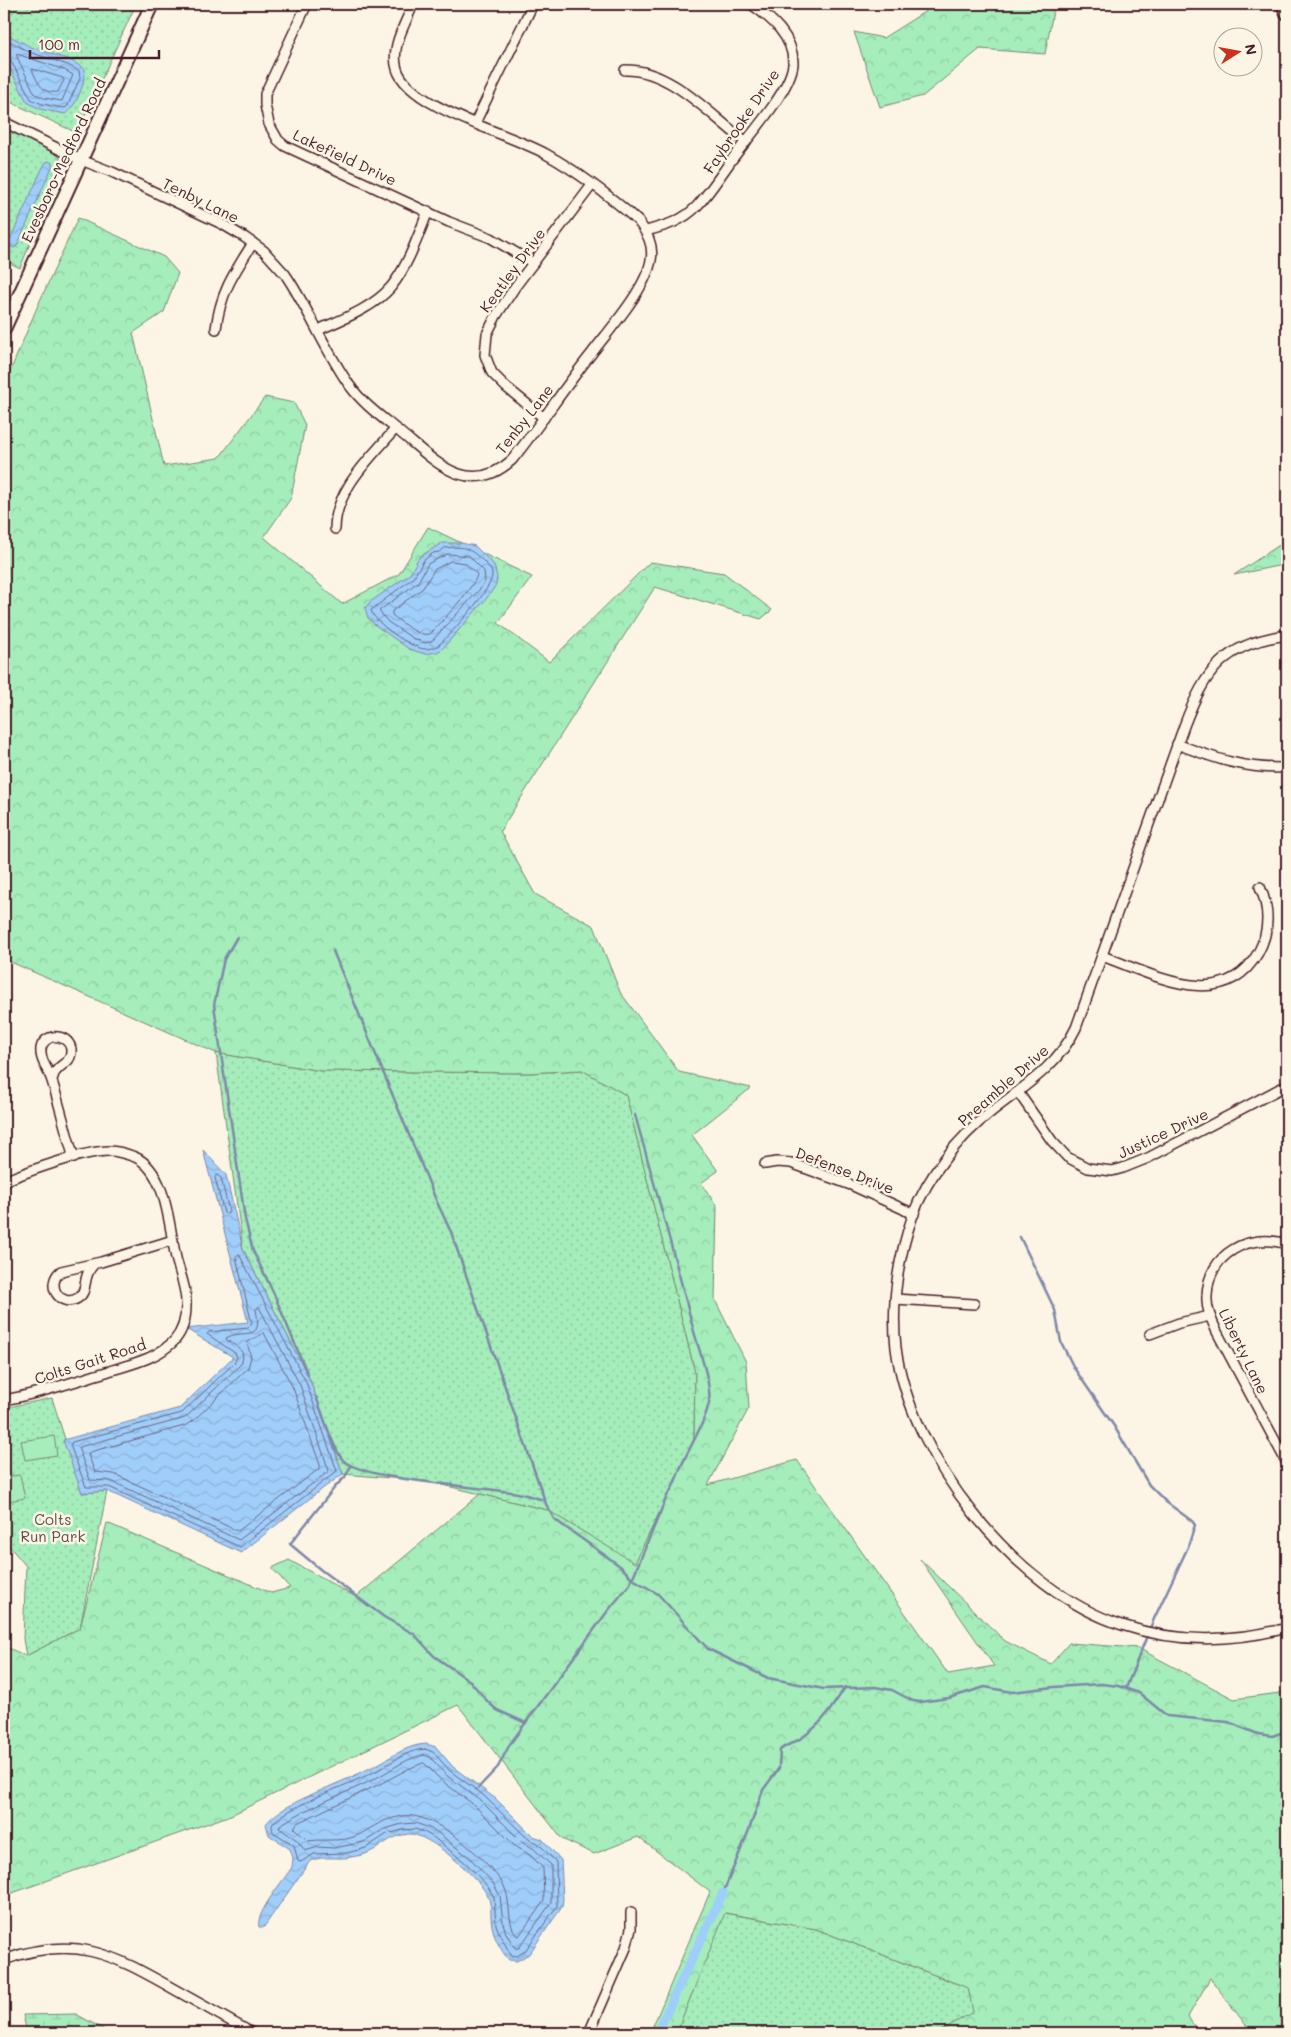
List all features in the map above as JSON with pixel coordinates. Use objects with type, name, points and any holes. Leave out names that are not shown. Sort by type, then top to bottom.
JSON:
[{"type":"street","name":"Evesboro-Medford Road","points":[[4,329],[152,4]]},
{"type":"street","name":"Lakefield Drive","points":[[307,4],[265,94],[266,115],[278,140],[293,150],[498,242],[533,263]]},
{"type":"street","points":[[413,4],[396,48],[397,69],[401,78],[414,92],[476,123],[543,152],[592,185],[631,215],[646,231]]},
{"type":"street","points":[[476,123],[533,4]]},
{"type":"street","points":[[1283,4],[1287,13]]},
{"type":"street","name":"Faybrooke Drive","points":[[646,231],[675,222],[691,213],[746,142],[787,83],[791,73],[792,54],[785,36],[773,22],[753,5]]},
{"type":"street","points":[[625,70],[640,70],[657,75],[746,142]]},
{"type":"street","name":"Tenby Lane","points":[[4,122],[81,160],[117,174],[211,219],[253,243],[273,260],[285,274],[351,387],[368,405],[449,471],[469,477],[481,477],[492,474],[503,469],[512,460],[622,314],[645,278],[652,258],[646,231]]},
{"type":"street","name":"Keatley Drive","points":[[544,418],[498,381],[488,364],[485,350],[490,325],[533,263],[592,185]]},
{"type":"street","points":[[318,330],[365,307],[391,287],[402,269],[428,211]]},
{"type":"street","points":[[216,329],[218,311],[224,292],[236,268],[253,243]]},
{"type":"street","points":[[334,529],[338,506],[348,487],[396,428]]},
{"type":"street","name":"Preamble Drive","points":[[1287,635],[1260,640],[1237,649],[1212,669],[1196,696],[1177,744],[1082,1014],[1070,1041],[1051,1065],[979,1122],[957,1144],[929,1183],[914,1214],[899,1264],[895,1299],[896,1343],[902,1378],[922,1432],[935,1457],[968,1507],[1029,1571],[1066,1598],[1092,1613],[1120,1625],[1150,1633],[1180,1638],[1212,1639],[1244,1636],[1287,1628]]},
{"type":"street","points":[[1177,744],[1234,764],[1260,768],[1287,768]]},
{"type":"street","points":[[1102,956],[1186,986],[1210,986],[1231,979],[1249,966],[1265,938],[1268,918],[1265,900],[1260,887]]},
{"type":"street","points":[[52,1080],[56,1070],[66,1064],[71,1055],[70,1046],[63,1038],[58,1036],[44,1042],[40,1052],[52,1080],[74,1158]]},
{"type":"street","name":"Justice Drive","points":[[1018,1092],[1052,1141],[1067,1157],[1088,1168],[1112,1171],[1148,1158],[1287,1085]]},
{"type":"street","name":"Colts Gait Road","points":[[4,1181],[97,1152],[110,1151],[127,1155],[146,1164],[153,1173],[163,1195],[187,1304],[184,1325],[173,1341],[158,1353],[140,1362],[43,1391],[4,1400]]},
{"type":"street","name":"Defense Drive","points":[[765,1164],[777,1162],[791,1163],[862,1190],[914,1214]]},
{"type":"street","name":"Liberty Lane","points":[[1287,1244],[1264,1239],[1252,1241],[1229,1252],[1217,1266],[1209,1283],[1207,1295],[1210,1316],[1287,1463]]},
{"type":"street","points":[[94,1264],[86,1274],[85,1287],[80,1297],[70,1301],[60,1298],[56,1294],[54,1279],[61,1271],[94,1264],[173,1240]]},
{"type":"street","points":[[895,1299],[974,1304]]},
{"type":"street","points":[[1150,1334],[1179,1323],[1210,1316]]},
{"type":"street","points":[[589,2033],[626,1948],[631,1929],[631,1912]]},
{"type":"street","points":[[4,1960],[30,1952],[56,1949],[84,1950],[111,1956],[136,1967],[252,2033]]},
{"type":"green space","points":[[4,4],[136,4],[77,133],[4,99]]},
{"type":"green space","points":[[937,4],[1057,4],[1054,6],[1045,54],[980,49],[923,96],[880,107],[854,32],[883,38]]},
{"type":"green space","points":[[4,127],[58,155],[63,163],[20,268],[4,260]]},
{"type":"green space","points":[[78,218],[164,257],[178,273],[164,312],[133,333],[164,466],[219,458],[265,397],[294,403],[305,425],[291,498],[264,537],[342,604],[399,574],[428,527],[532,577],[498,623],[549,662],[650,562],[724,573],[772,610],[761,619],[655,587],[500,831],[535,894],[594,926],[620,992],[679,1072],[751,1088],[692,1135],[718,1171],[701,1183],[717,1206],[715,1300],[746,1362],[749,1408],[708,1485],[797,1460],[948,1674],[994,1666],[920,1559],[1005,1641],[1051,1664],[1069,1643],[1138,1648],[1234,1699],[1287,1692],[1287,2033],[1252,2033],[1210,1978],[1188,2017],[1199,2033],[937,2033],[973,2012],[968,1988],[816,1929],[725,1913],[676,2033],[650,2033],[710,1892],[638,1837],[594,1854],[562,1839],[458,1705],[231,1815],[4,1896],[4,1646],[26,1656],[80,1628],[107,1523],[271,1593],[290,1588],[272,1568],[289,1560],[356,1597],[480,1494],[547,1510],[635,1563],[694,1441],[695,1372],[626,1095],[582,1070],[529,1073],[321,1071],[216,1053],[4,959],[4,386],[38,305]]},
{"type":"green space","points":[[1287,540],[1287,564],[1234,575]]},
{"type":"green space","points":[[216,1053],[321,1071],[529,1073],[582,1070],[626,1095],[695,1372],[694,1440],[635,1564],[547,1510],[426,1481],[343,1474],[310,1380],[243,1249]]},
{"type":"green space","name":"Colts Run Park","points":[[52,1398],[82,1493],[107,1491],[80,1628],[26,1656],[23,1639],[26,1566],[4,1540],[4,1408]]},
{"type":"green space","points":[[54,1436],[57,1455],[25,1460],[21,1441]]},
{"type":"green space","points":[[20,1475],[25,1498],[4,1502],[4,1477]]},
{"type":"green space","points":[[724,1913],[816,1929],[968,1988],[974,2012],[937,2033],[676,2033]]},
{"type":"green space","points":[[76,2014],[110,2033],[27,2033],[23,2015]]},
{"type":"water","points":[[4,33],[31,47],[70,60],[85,69],[80,94],[73,106],[65,114],[40,109],[27,102],[4,57]]},
{"type":"water","points":[[46,162],[52,163],[52,167],[17,246],[14,248],[10,246],[9,242],[42,169]]},
{"type":"water","points":[[442,543],[461,543],[475,546],[494,565],[497,577],[496,585],[487,598],[442,649],[425,654],[409,649],[375,625],[368,618],[365,608],[370,602],[410,574],[419,557]]},
{"type":"water","points":[[203,1150],[226,1175],[243,1249],[310,1380],[343,1474],[241,1553],[107,1491],[82,1493],[63,1440],[180,1408],[233,1357],[186,1329],[248,1322]]},
{"type":"water","points":[[426,1744],[436,1747],[453,1767],[496,1799],[533,1836],[542,1839],[561,1860],[562,1907],[529,1954],[517,1961],[509,1960],[494,1935],[489,1899],[477,1881],[441,1849],[417,1835],[408,1834],[391,1839],[363,1855],[346,1858],[320,1858],[310,1861],[264,1927],[259,1927],[261,1914],[292,1867],[293,1858],[290,1849],[269,1835],[266,1824],[268,1821],[284,1809],[307,1797],[377,1765],[404,1750]]},
{"type":"waterway","points":[[237,937],[224,959],[214,1005],[245,1219],[253,1251],[274,1294],[308,1375]]},
{"type":"waterway","points":[[333,951],[451,1232],[546,1504],[554,1519],[620,1566],[633,1579],[658,1594],[708,1649],[768,1678],[824,1689],[875,1687],[892,1690],[913,1701],[920,1702],[949,1698],[985,1687],[1012,1692],[1102,1684],[1118,1686],[1139,1693],[1167,1716],[1228,1722],[1258,1734],[1272,1736],[1281,1733],[1287,1727]]},
{"type":"waterway","points":[[478,1788],[498,1767],[510,1744],[607,1612],[630,1584],[667,1496],[673,1487],[707,1412],[709,1395],[704,1365],[635,1115]]},
{"type":"waterway","points":[[1020,1237],[1055,1310],[1061,1342],[1074,1368],[1114,1426],[1149,1485],[1166,1502],[1195,1525],[1188,1547],[1153,1621],[1126,1688]]},
{"type":"waterway","points":[[316,1397],[331,1439],[339,1455],[354,1467],[396,1478],[515,1493],[545,1500]]},
{"type":"waterway","points":[[351,1466],[345,1477],[290,1544],[321,1570],[384,1617],[414,1634],[434,1656],[470,1681],[497,1710],[526,1723]]},
{"type":"waterway","points":[[723,1893],[763,1790],[779,1768],[780,1750],[801,1738],[816,1726],[832,1707],[845,1687]]},
{"type":"waterway","points":[[657,2033],[723,1893]]}]
